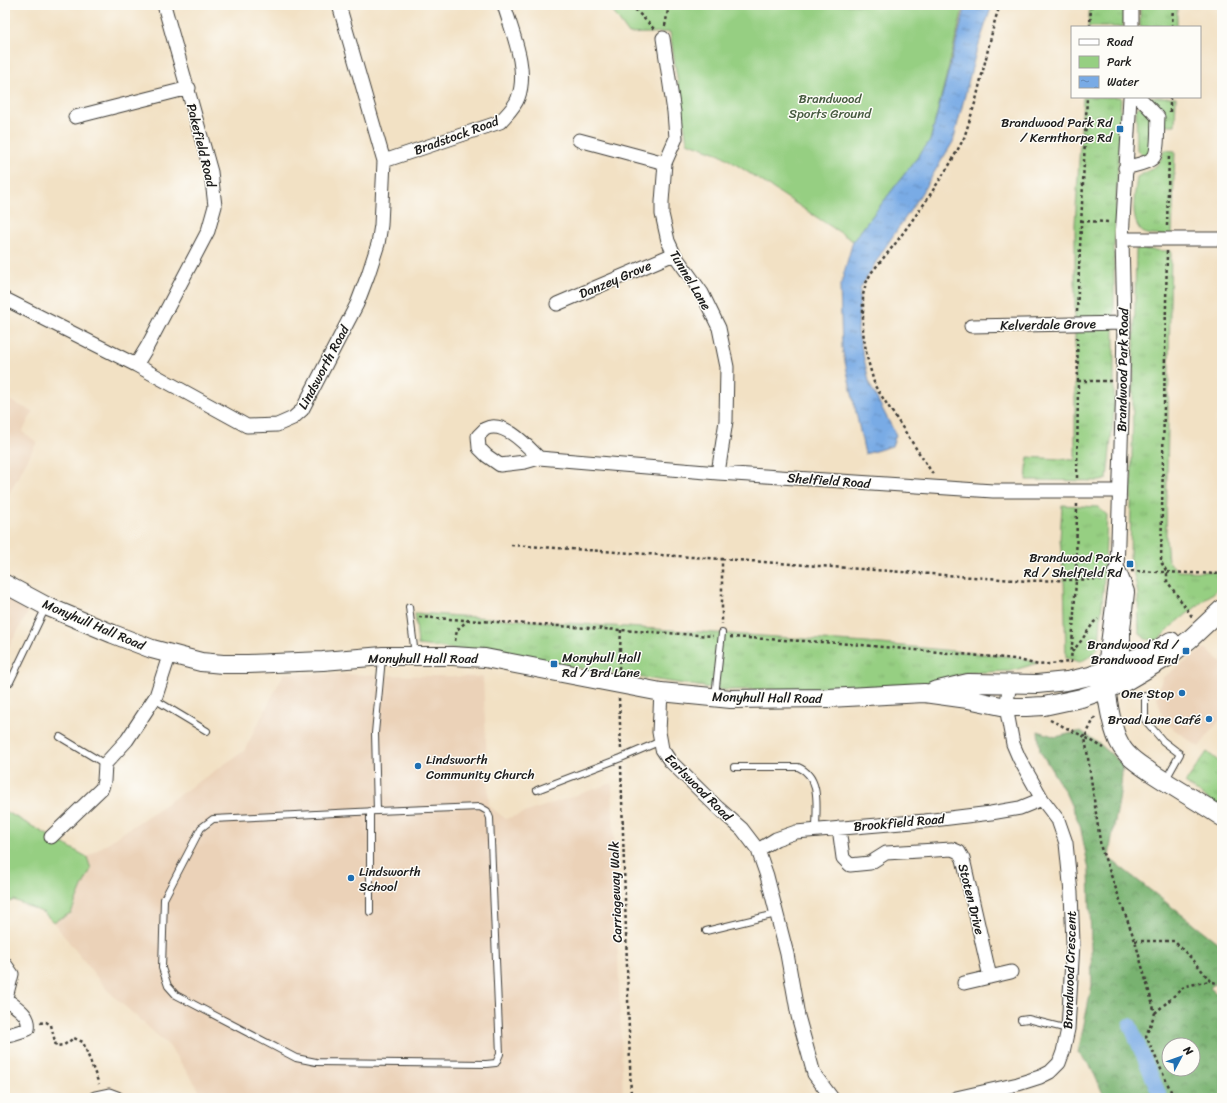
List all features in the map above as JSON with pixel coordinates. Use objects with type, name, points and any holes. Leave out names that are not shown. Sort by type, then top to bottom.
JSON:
[{"type":"street","name":"Pakefield Road","points":[[136,365],[208,231],[215,206],[211,172],[164,5]]},
{"type":"street","name":"Lindsworth Road","points":[[5,299],[136,365],[247,426],[276,425],[293,418],[302,410],[306,403],[357,304],[378,244],[381,225],[384,161],[339,5]]},
{"type":"street","name":"Bradstock Road","points":[[384,161],[500,122],[510,110],[518,98],[522,65],[504,5]]},
{"type":"street","points":[[1132,5],[1132,26]]},
{"type":"street","name":"Tunnel Lane","points":[[663,38],[674,112],[676,138],[665,163],[662,214],[668,241],[674,254],[702,293],[719,328],[727,367],[726,421],[718,473]]},
{"type":"street","points":[[75,117],[188,88]]},
{"type":"street","name":"Brandwood Park Road","points":[[1115,676],[1112,609],[1117,572],[1124,322],[1122,239],[1130,98]]},
{"type":"street","points":[[1125,168],[1153,158],[1156,152],[1158,117],[1140,98]]},
{"type":"street","points":[[579,140],[665,163]]},
{"type":"street","points":[[1122,239],[1222,238]]},
{"type":"street","name":"Danzey Grove","points":[[557,304],[674,254]]},
{"type":"street","name":"Kelverdale Grove","points":[[971,326],[1124,322]]},
{"type":"street","name":"Shelfield Road","points":[[539,458],[718,473],[993,491],[1119,490]]},
{"type":"street","name":"Brandwood Park Road","points":[[1115,676],[1125,592],[1117,572]]},
{"type":"street","name":"Monyhull Hall Road","points":[[5,584],[46,606],[152,649],[201,662],[223,664],[323,661],[383,656],[452,656],[485,658],[661,692],[731,699],[828,698],[924,693],[968,683],[1038,684],[1066,681],[1090,676],[1115,676]]},
{"type":"street","points":[[1115,676],[1184,632],[1210,618]]},
{"type":"street","points":[[51,837],[102,788],[105,764],[127,740],[154,699],[170,654]]},
{"type":"street","points":[[1115,676],[1115,732],[1120,745]]},
{"type":"street","points":[[1115,676],[1119,707],[1128,742],[1138,763]]},
{"type":"street","name":"Monyhull Hall Road","points":[[924,693],[1006,706],[1044,706],[1081,698],[1115,676]]},
{"type":"street","name":"Brandwood Crescent","points":[[956,1098],[1001,1093],[1050,1072],[1059,1063],[1068,1029],[1073,943],[1071,893],[1066,844],[1058,820],[1042,799],[1019,758],[1013,744],[1006,706],[1010,684]]},
{"type":"street","name":"Earlswood Road","points":[[661,692],[659,732],[662,749],[670,761],[718,808],[742,829],[758,850]]},
{"type":"street","points":[[1081,698],[1100,710],[1111,736],[1126,753],[1138,763],[1222,817]]},
{"type":"street","name":"Brookfield Road","points":[[758,850],[776,839],[796,832],[925,821],[991,813],[1020,808],[1042,799]]},
{"type":"street","name":"Stoten Drive","points":[[839,828],[843,858],[850,865],[870,863],[886,853],[952,849],[958,852],[963,858],[990,977]]},
{"type":"street","points":[[758,850],[767,876],[787,954],[798,1016],[814,1074],[832,1098]]},
{"type":"street","points":[[5,964],[12,974],[5,999],[25,1014],[29,1023],[28,1029],[5,1035]]},
{"type":"street","points":[[964,983],[1012,972]]},
{"type":"street","points":[[100,1097],[109,1095],[117,1098]]},
{"type":"lane","points":[[10,682],[46,606]]},
{"type":"lane","points":[[409,607],[415,656]]},
{"type":"lane","points":[[714,697],[722,635]]},
{"type":"lane","points":[[377,811],[375,733],[383,656]]},
{"type":"lane","points":[[1145,696],[1146,720],[1163,741],[1180,754],[1165,781]]},
{"type":"lane","points":[[154,699],[207,731]]},
{"type":"lane","points":[[60,737],[105,764]]},
{"type":"lane","points":[[538,790],[661,741]]},
{"type":"lane","points":[[734,767],[798,767],[804,769],[813,781],[816,791],[816,830]]},
{"type":"lane","points":[[480,807],[487,811],[490,818],[500,1054],[496,1063],[316,1062],[296,1058],[176,995],[168,986],[162,968],[164,899],[201,828],[213,819],[377,811],[480,807]]},
{"type":"lane","points":[[370,811],[370,912]]},
{"type":"lane","points":[[706,931],[776,914]]},
{"type":"lane","points":[[1021,1020],[1028,1019],[1068,1029]]},
{"type":"path","points":[[631,5],[663,38]]},
{"type":"path","points":[[663,38],[669,5]]},
{"type":"path","points":[[942,488],[875,386],[867,357],[863,332],[863,295],[866,282],[871,273],[895,244],[924,204],[950,164],[964,138],[976,100],[1000,5]]},
{"type":"path","points":[[1090,26],[1091,5]]},
{"type":"path","points":[[1172,26],[1173,5]]},
{"type":"path","points":[[410,616],[839,643],[1015,659],[1038,665],[1071,662],[1076,580],[1078,381],[1077,323],[1087,98]]},
{"type":"path","points":[[1170,98],[1170,113]]},
{"type":"path","points":[[1169,152],[1161,562],[1167,572],[1167,582],[1210,618]]},
{"type":"path","points":[[1081,221],[1123,222]]},
{"type":"path","points":[[1078,381],[1123,382]]},
{"type":"path","points":[[511,545],[1028,581],[1106,579],[1117,572],[1222,574]]},
{"type":"path","points":[[722,559],[722,635]]},
{"type":"path","points":[[1071,652],[1081,641],[1094,622],[1112,609]]},
{"type":"path","points":[[452,656],[457,630],[468,620]]},
{"type":"path","name":"Carriageway Walk","points":[[621,630],[619,684],[632,1098]]},
{"type":"path","points":[[1096,715],[1085,737],[1101,848],[1135,941],[1156,1013]]},
{"type":"path","points":[[1049,720],[1085,737]]},
{"type":"path","points":[[1135,941],[1174,941],[1196,963],[1210,981]]},
{"type":"path","points":[[1174,1098],[1146,1036],[1156,1013],[1185,986],[1210,981],[1222,984]]},
{"type":"path","points":[[29,1023],[46,1022],[51,1025],[56,1046],[64,1045],[74,1038],[83,1042],[100,1097]]},
{"type":"shaded area","points":[[5,398],[33,412],[22,432],[37,442],[5,501]]},
{"type":"shaded area","points":[[5,593],[31,607],[5,654]]},
{"type":"shaded area","points":[[1205,648],[1222,663],[1222,717],[1199,747],[1164,722],[1157,697],[1162,678]]},
{"type":"shaded area","name":"Lindsworth School","points":[[284,673],[483,677],[489,806],[506,819],[612,783],[623,1098],[201,1098],[198,1088],[169,1046],[108,991],[53,922],[71,913],[91,869],[87,857],[244,751]]},
{"type":"green space","name":"Brandwood Sports Ground","points":[[608,5],[964,5],[930,141],[853,241],[720,154],[687,142],[670,32],[629,34]]},
{"type":"green space","points":[[1090,5],[1124,5],[1123,26],[1088,26]]},
{"type":"green space","points":[[1140,5],[1177,5],[1177,26],[1140,26]]},
{"type":"green space","points":[[1083,98],[1121,98],[1114,249],[1114,411],[1107,479],[1101,481],[1026,480],[1028,457],[1075,460],[1075,224]]},
{"type":"green space","points":[[1150,98],[1176,98],[1175,125],[1165,125],[1162,114]]},
{"type":"green space","points":[[1140,106],[1153,119],[1152,152],[1143,155],[1137,150],[1136,108]]},
{"type":"green space","points":[[1164,150],[1175,151],[1172,236],[1146,234],[1140,230],[1135,217],[1134,208],[1137,177],[1151,170],[1157,165]]},
{"type":"green space","points":[[1136,249],[1171,251],[1166,537],[1168,561],[1178,571],[1222,572],[1222,586],[1172,626],[1157,641],[1145,639],[1139,632],[1138,594],[1130,556]]},
{"type":"green space","points":[[1062,505],[1098,507],[1107,515],[1099,646],[1091,656],[1080,662],[1066,658],[1064,578],[1060,540]]},
{"type":"green space","points":[[415,613],[882,644],[1016,657],[1038,663],[1011,671],[965,673],[917,688],[724,690],[418,645]]},
{"type":"green space","points":[[1038,731],[1056,737],[1081,731],[1102,746],[1122,764],[1121,788],[1109,858],[1222,946],[1222,975],[1210,988],[1222,998],[1222,1098],[1105,1098],[1091,1067],[1078,1053],[1092,985],[1089,870],[1080,825],[1065,792],[1040,751]]},
{"type":"green space","points":[[1207,752],[1222,764],[1222,809],[1185,783]]},
{"type":"green space","points":[[5,811],[87,857],[91,869],[71,913],[53,922],[44,913],[14,900],[5,904]]},
{"type":"water","points":[[966,5],[992,5],[975,56],[953,142],[860,289],[858,332],[870,385],[896,435],[892,446],[865,454],[842,348],[840,287],[853,241],[930,141]]},
{"type":"waterway","points":[[1130,1025],[1161,1098]]},
{"type":"place","name":"Brandwood Park Rd / Kernthorpe Rd","points":[[1120,129]]},
{"type":"place","name":"Brandwood Park Rd / Shelfield Rd","points":[[1130,564]]},
{"type":"place","name":"Brandwood Rd / Brandwood End","points":[[1186,651]]},
{"type":"place","name":"Monyhull Hall Rd / Brd Lane","points":[[554,664]]},
{"type":"place","name":"One Stop","points":[[1182,693]]},
{"type":"place","name":"Broad Lane Café","points":[[1209,719]]},
{"type":"place","name":"Lindsworth Community Church","points":[[418,766]]},
{"type":"place","name":"Lindsworth School","points":[[351,878]]}]
